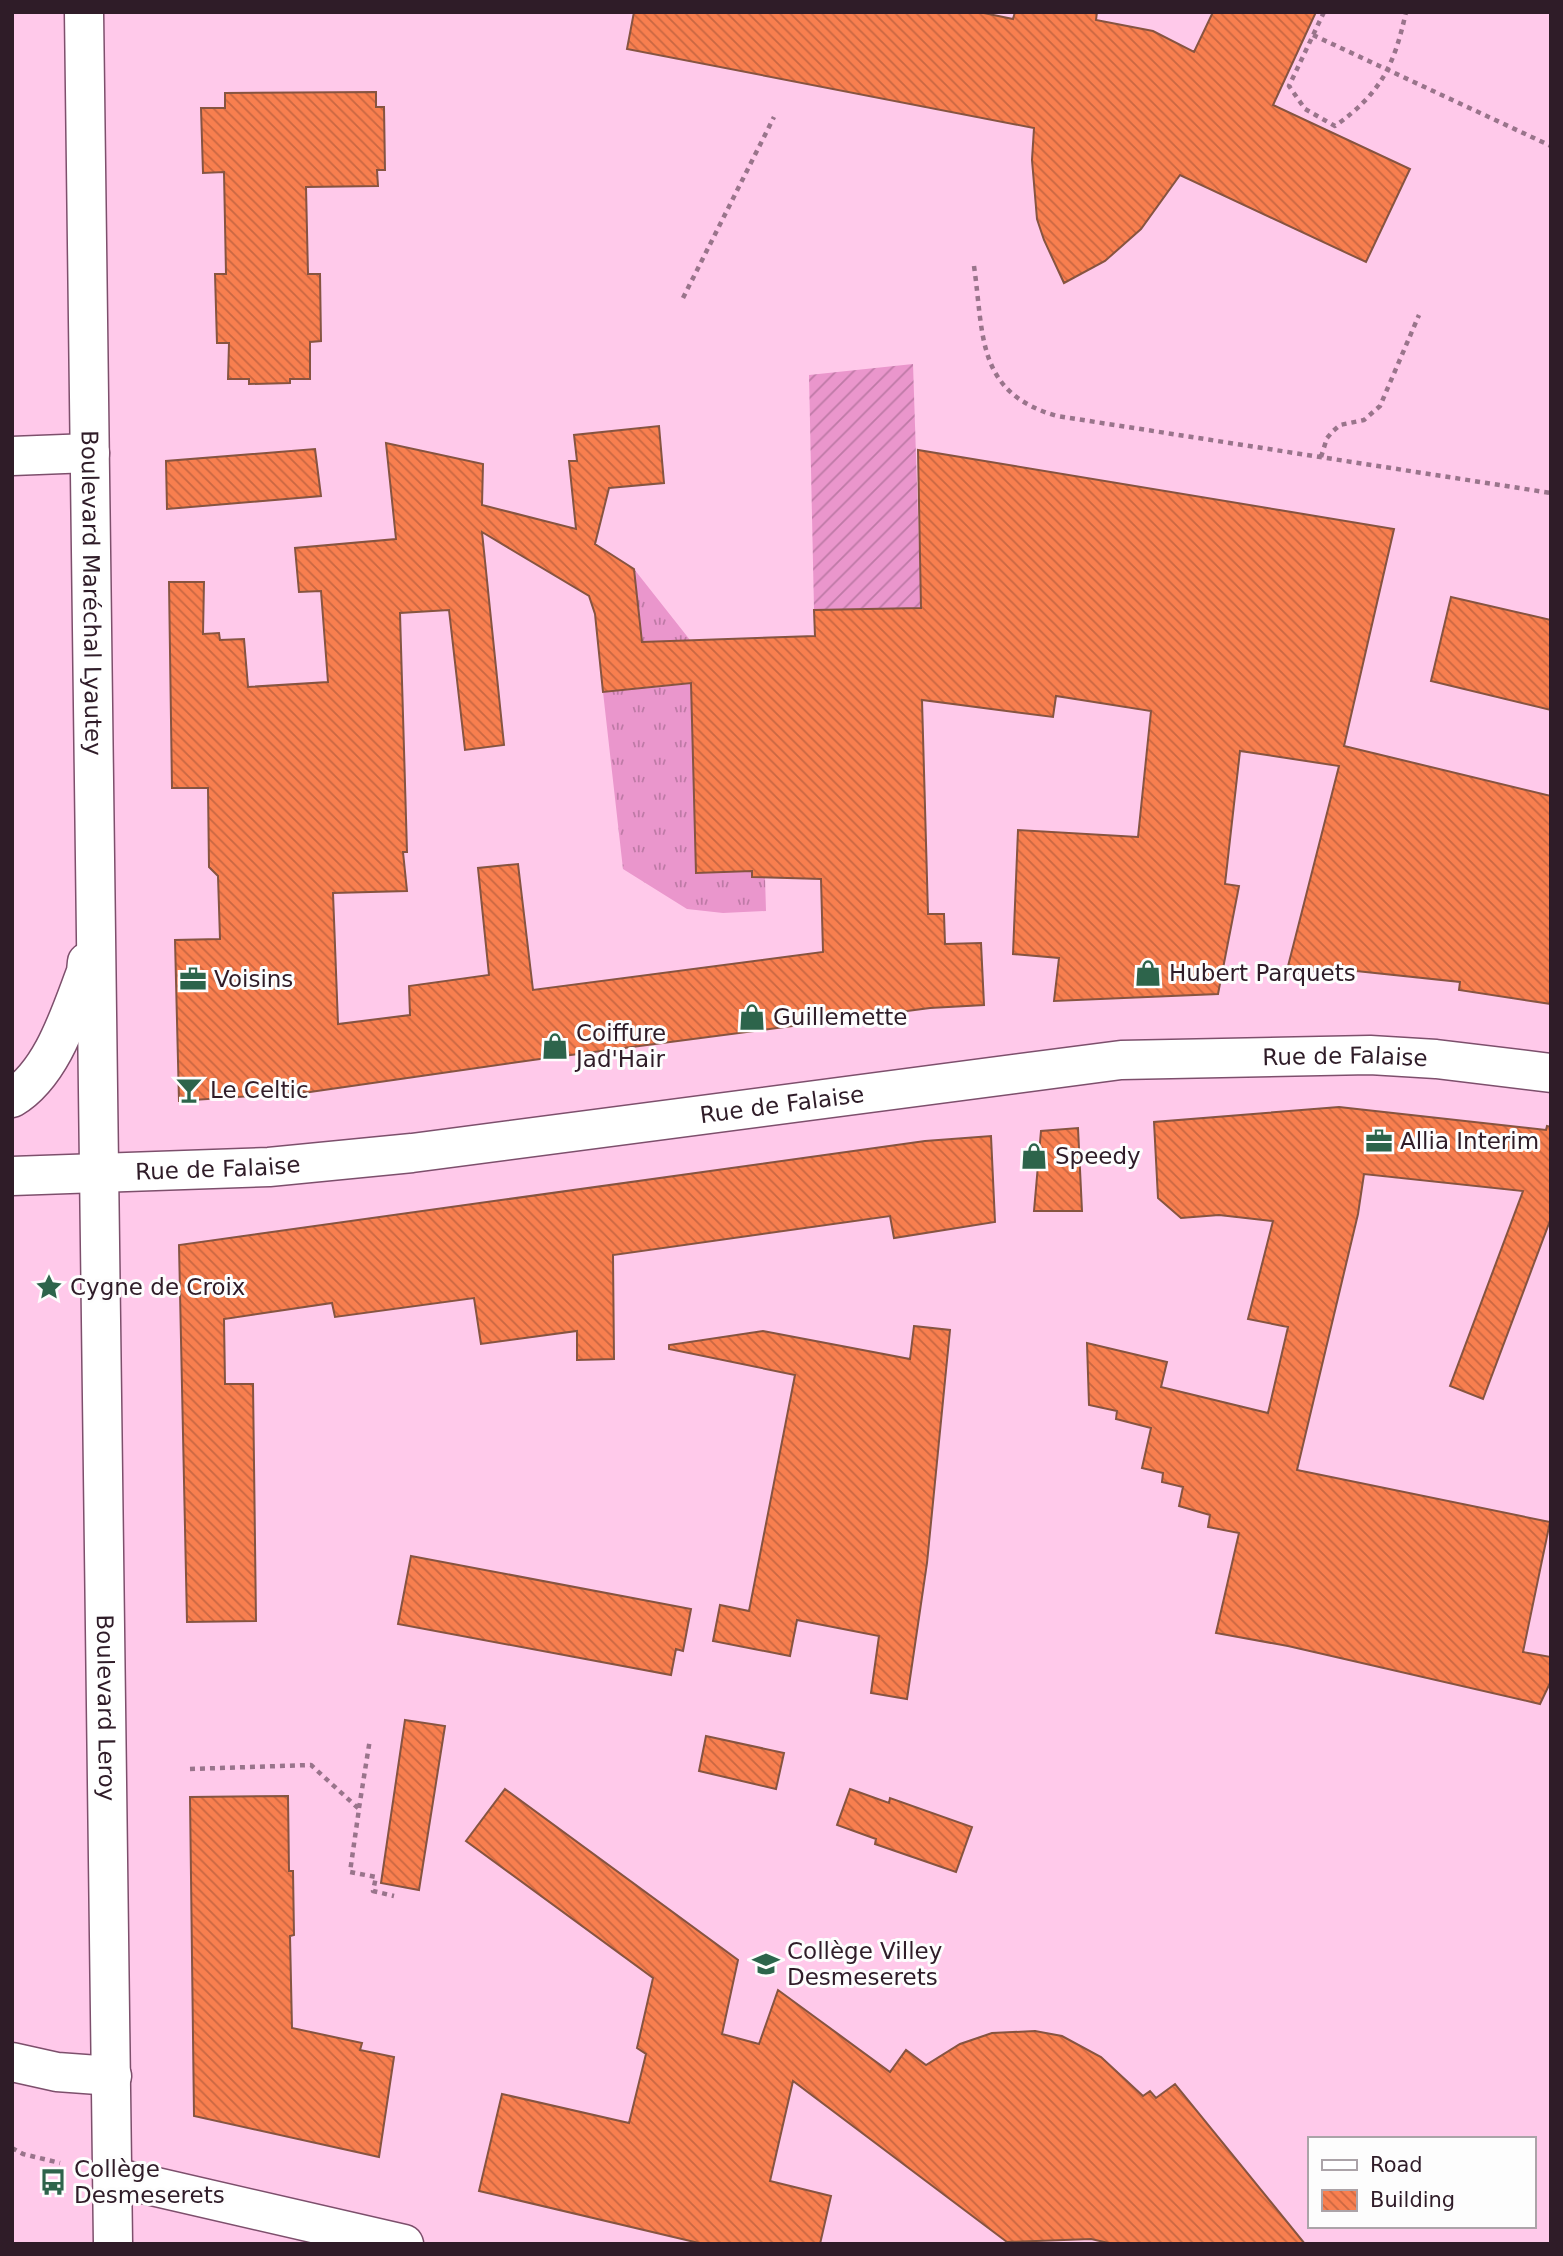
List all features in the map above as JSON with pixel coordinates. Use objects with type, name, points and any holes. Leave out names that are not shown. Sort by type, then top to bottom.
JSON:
[{"type":"main road","name":"Boulevard Maréchal Lyautey","points":[[84,12],[100,1173]]},
{"type":"main road","points":[[12,456],[90,453]]},
{"type":"main road","points":[[12,1098],[28,1089],[62,1035],[86,972],[96,887]]},
{"type":"main road","name":"Rue de Falaise","points":[[12,1177],[269,1167],[412,1153],[1121,1060],[1370,1055],[1436,1059],[1551,1073]]},
{"type":"main road","name":"Boulevard Leroy","points":[[100,1173],[113,2244]]},
{"type":"main road","points":[[12,2062],[57,2072],[112,2076]]},
{"type":"main road","points":[[113,2177],[404,2244]]},
{"type":"path","points":[[1324,12],[1289,86],[1305,108],[1335,126],[1380,86],[1395,53],[1406,12]]},
{"type":"path","points":[[1313,35],[1551,146]]},
{"type":"path","points":[[683,298],[774,117]]},
{"type":"path","points":[[974,266],[988,361],[1001,384],[1026,404],[1057,416],[1551,494]]},
{"type":"path","points":[[1321,457],[1327,438],[1333,431],[1340,425],[1364,420],[1380,406],[1419,314]]},
{"type":"path","points":[[370,1740],[350,1872],[376,1877],[373,1891],[394,1896]]},
{"type":"path","points":[[190,1769],[311,1765],[359,1809]]},
{"type":"path","points":[[12,2148],[23,2154],[60,2164]]},
{"type":"green space","points":[[913,364],[921,608],[814,610],[809,375]]},
{"type":"green space","points":[[634,569],[690,640],[696,872],[752,871],[765,877],[766,911],[723,913],[687,909],[623,869],[603,692],[646,687]]},
{"type":"building","points":[[634,12],[979,12],[1013,19],[1015,12],[1097,12],[1096,20],[1153,31],[1194,52],[1213,12],[1316,12],[1273,105],[1410,169],[1366,262],[1180,175],[1141,229],[1105,261],[1064,283],[1037,219],[1032,160],[1034,128],[627,49]]},
{"type":"building","points":[[376,92],[376,107],[384,107],[385,170],[377,170],[378,186],[306,187],[308,274],[320,274],[321,341],[310,342],[310,379],[290,379],[290,383],[249,384],[249,379],[228,379],[229,343],[217,343],[215,274],[226,274],[224,172],[203,173],[201,108],[225,108],[225,93]]},
{"type":"building","points":[[659,426],[664,483],[609,488],[595,544],[634,569],[642,642],[815,636],[814,610],[921,608],[918,450],[1394,529],[1344,746],[1551,796],[1551,1004],[1459,990],[1460,982],[1356,971],[1286,974],[1339,766],[1240,751],[1225,884],[1239,886],[1218,994],[1054,1001],[1059,958],[1013,954],[1018,830],[1138,837],[1151,711],[1056,696],[1053,717],[922,700],[928,914],[944,914],[945,944],[981,943],[984,1005],[930,1008],[310,1092],[179,1101],[175,940],[220,939],[218,876],[209,867],[208,788],[172,788],[169,582],[204,582],[203,634],[219,633],[220,640],[244,639],[248,687],[328,682],[321,591],[299,592],[295,548],[396,539],[386,443],[483,464],[482,505],[576,529],[569,461],[577,461],[574,435]],"holes":[[[482,532],[589,596],[595,614],[603,692],[691,683],[696,873],[752,871],[752,877],[821,879],[823,952],[533,990],[518,864],[478,868],[489,975],[409,986],[410,1015],[338,1024],[333,893],[407,891],[403,852],[407,852],[400,613],[449,610],[465,750],[504,745]]]},
{"type":"building","points":[[315,449],[321,496],[167,509],[166,461]]},
{"type":"building","points":[[1451,597],[1551,620],[1551,710],[1431,681]]},
{"type":"building","points":[[1339,1107],[1546,1130],[1547,1126],[1551,1127],[1551,1218],[1483,1399],[1450,1386],[1523,1191],[1364,1174],[1358,1214],[1297,1470],[1550,1522],[1523,1652],[1551,1657],[1551,1681],[1540,1704],[1288,1646],[1216,1633],[1239,1533],[1208,1527],[1210,1515],[1179,1506],[1183,1487],[1162,1482],[1163,1473],[1142,1468],[1151,1428],[1116,1419],[1117,1411],[1089,1405],[1087,1343],[1167,1362],[1161,1387],[1268,1413],[1288,1327],[1248,1319],[1273,1221],[1219,1215],[1181,1218],[1158,1198],[1154,1122]]},
{"type":"building","points":[[1078,1128],[1082,1211],[1034,1211],[1041,1131]]},
{"type":"building","points":[[991,1136],[995,1222],[894,1238],[890,1216],[613,1255],[614,1359],[577,1360],[577,1331],[481,1344],[474,1298],[335,1317],[332,1303],[224,1319],[225,1384],[253,1384],[256,1621],[187,1622],[179,1245],[925,1141]]},
{"type":"building","points":[[914,1326],[950,1330],[927,1563],[907,1699],[871,1693],[879,1636],[797,1620],[790,1656],[713,1641],[720,1605],[749,1611],[795,1375],[669,1349],[669,1345],[763,1331],[910,1359]]},
{"type":"building","points":[[411,1556],[691,1609],[683,1651],[676,1649],[671,1675],[398,1624]]},
{"type":"building","points":[[405,1720],[445,1726],[419,1890],[381,1883]]},
{"type":"building","points":[[706,1736],[784,1753],[776,1789],[699,1771]]},
{"type":"building","points":[[505,1789],[738,1960],[722,2034],[759,2044],[778,1990],[890,2072],[906,2050],[926,2065],[960,2044],[992,2033],[1035,2031],[1062,2036],[1101,2057],[1143,2096],[1150,2091],[1156,2098],[1175,2084],[1305,2244],[1113,2244],[1091,2239],[1007,2242],[793,2081],[770,2181],[831,2196],[820,2244],[703,2244],[479,2191],[502,2094],[629,2123],[646,2054],[637,2048],[653,1978],[466,1841]]},
{"type":"building","points":[[850,1789],[889,1803],[890,1798],[972,1827],[956,1872],[875,1844],[876,1839],[837,1825]]},
{"type":"building","points":[[288,1796],[289,1871],[293,1871],[294,1935],[290,1936],[292,2028],[362,2043],[360,2050],[394,2057],[379,2157],[194,2116],[190,1797]]},
{"type":"place","name":"Hubert Parquets","points":[[1148,973]]},
{"type":"place","name":"Voisins","points":[[193,979]]},
{"type":"place","name":"Guillemette","points":[[752,1017]]},
{"type":"place","name":"Coiffure Jad'Hair","points":[[555,1046]]},
{"type":"place","name":"Le Celtic","points":[[189,1090]]},
{"type":"place","name":"Allia Interim","points":[[1379,1141]]},
{"type":"place","name":"Speedy","points":[[1034,1156]]},
{"type":"place","name":"Cygne de Croix","points":[[49,1287]]},
{"type":"place","name":"Collège Villey Desmeserets","points":[[766,1964]]},
{"type":"place","name":"Collège Desmeserets","points":[[53,2182]]}]
